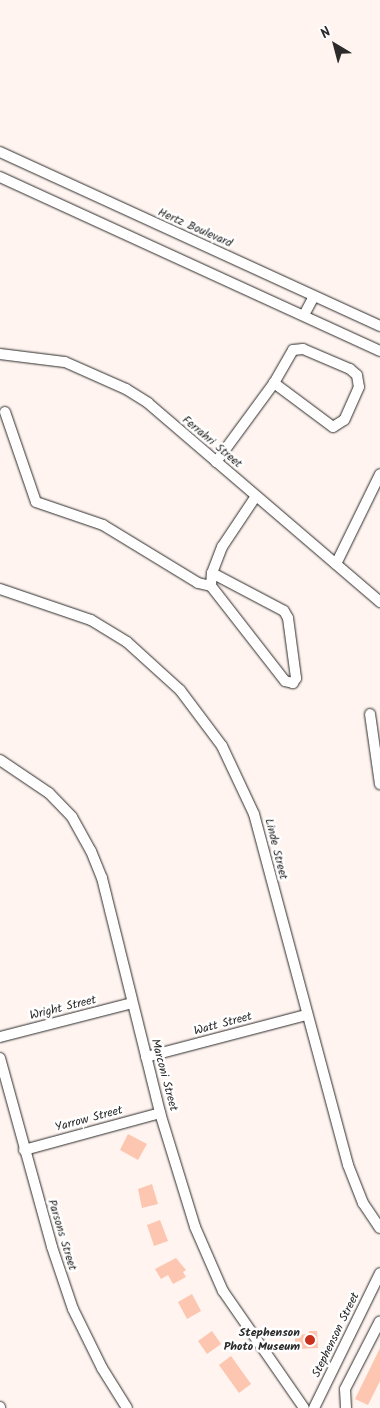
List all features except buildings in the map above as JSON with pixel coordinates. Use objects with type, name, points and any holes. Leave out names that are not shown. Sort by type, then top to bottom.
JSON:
[{"type":"street","name":"Hertz Boulevard","points":[[0,152],[380,326]]},
{"type":"street","points":[[0,177],[380,350]]},
{"type":"street","points":[[304,315],[314,296]]},
{"type":"street","points":[[216,462],[274,383],[289,354],[298,348],[350,369],[357,375],[359,386],[344,420],[333,426],[274,383]]},
{"type":"street","name":"Ferrahri Street","points":[[0,354],[65,362],[110,381],[148,403],[380,602]]},
{"type":"street","points":[[5,412],[36,502],[103,524],[198,583],[211,586],[286,681],[293,683],[296,678],[288,618],[284,611],[212,573]]},
{"type":"street","points":[[336,564],[380,474]]},
{"type":"street","points":[[211,586],[212,573],[234,525],[256,496]]},
{"type":"street","name":"Linde Street","points":[[0,589],[50,603],[110,630],[155,664],[202,716],[235,768],[254,814],[306,1015],[355,1187],[380,1228]]},
{"type":"street","points":[[370,714],[378,757],[380,784]]},
{"type":"street","name":"Marconi Street","points":[[0,760],[49,793],[72,817],[91,851],[102,878],[160,1112],[196,1227],[223,1291],[304,1408]]},
{"type":"street","name":"Wright Street","points":[[0,1037],[132,1003]]},
{"type":"street","name":"Watt Street","points":[[146,1057],[306,1015]]},
{"type":"street","name":"Parsons Street","points":[[0,1058],[24,1150],[73,1309],[102,1368],[127,1408]]},
{"type":"street","name":"Yarrow Street","points":[[24,1150],[160,1112]]},
{"type":"street","name":"Stephenson Street","points":[[314,1408],[380,1273]]},
{"type":"street","points":[[346,1408],[345,1389],[380,1322]]},
{"type":"place","name":"Stephenson Photo Museum","points":[[310,1340]]}]
